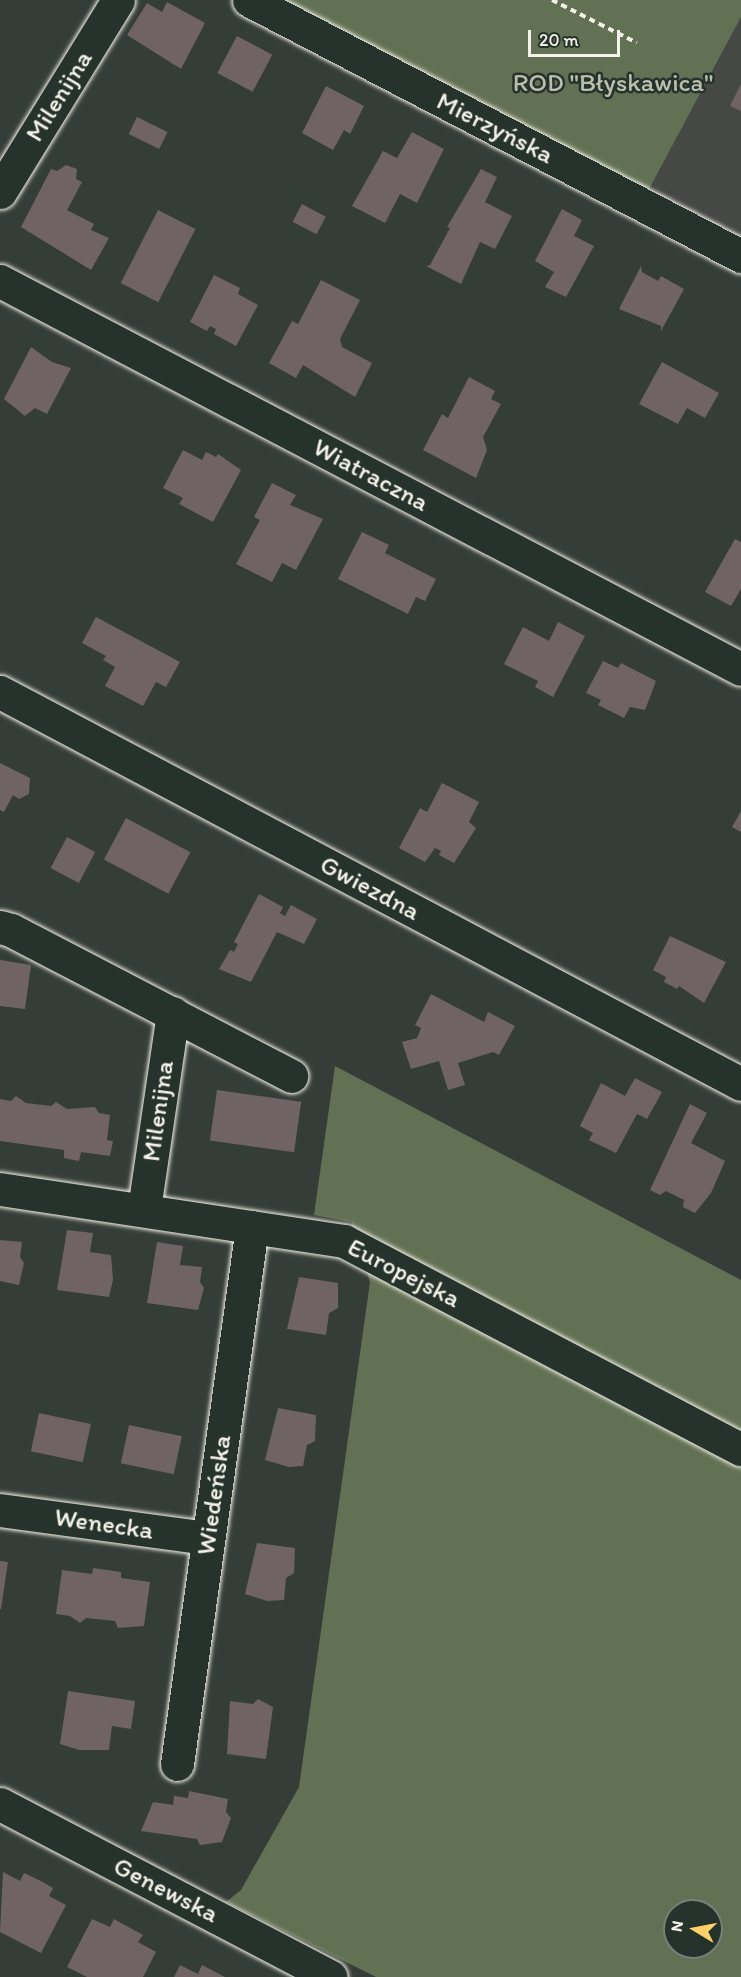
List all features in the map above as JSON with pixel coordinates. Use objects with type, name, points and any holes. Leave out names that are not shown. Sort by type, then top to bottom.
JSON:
[{"type":"street","name":"Milenijna","points":[[0,192],[118,0]]},
{"type":"street","name":"Mierzyńska","points":[[249,0],[741,256]]},
{"type":"street","name":"Wiatraczna","points":[[0,281],[741,669]]},
{"type":"street","name":"Gwiezdna","points":[[0,692],[741,1084]]},
{"type":"street","points":[[0,927],[172,1013],[291,1076]]},
{"type":"street","name":"Milenijna","points":[[144,1209],[172,1013]]},
{"type":"street","name":"Europejska","points":[[0,1189],[344,1241],[741,1449]]},
{"type":"street","name":"Wiedeńska","points":[[177,1764],[252,1227]]},
{"type":"street","name":"Wenecka","points":[[0,1510],[208,1538]]},
{"type":"street","name":"Genewska","points":[[0,1804],[331,1977]]},
{"type":"path","points":[[552,0],[637,43]]},
{"type":"shaded area","points":[[741,17],[741,241],[647,193]]},
{"type":"green space","name":"ROD \"Błyskawica\"","points":[[275,0],[741,0],[741,17],[647,193]]},
{"type":"green space","points":[[335,1066],[741,1280],[741,1977],[376,1977],[226,1902],[241,1890],[299,1787],[370,1282],[351,1222],[314,1215]]},
{"type":"building","points":[[167,2],[205,23],[181,69],[127,35],[147,3],[162,12]]},
{"type":"building","points":[[237,36],[272,55],[253,92],[217,73]]},
{"type":"building","points":[[741,84],[741,111],[730,106]]},
{"type":"building","points":[[326,86],[364,106],[350,134],[344,130],[333,150],[302,133]]},
{"type":"building","points":[[137,117],[168,132],[159,149],[129,134]]},
{"type":"building","points":[[412,132],[444,149],[417,203],[400,194],[385,223],[352,206],[383,151],[397,158]]},
{"type":"building","points":[[66,165],[77,169],[76,179],[82,182],[67,210],[94,224],[91,230],[109,238],[91,270],[21,227],[51,169],[57,171]]},
{"type":"building","points":[[481,169],[497,177],[485,202],[512,216],[495,249],[480,242],[461,284],[426,266],[430,265],[450,228],[447,227]]},
{"type":"building","points":[[302,204],[326,217],[316,234],[293,222]]},
{"type":"building","points":[[562,209],[582,220],[574,236],[594,246],[566,297],[545,287],[554,272],[535,261]]},
{"type":"building","points":[[158,210],[195,229],[158,302],[121,283]]},
{"type":"building","points":[[641,266],[642,272],[658,281],[661,276],[684,289],[661,331],[661,326],[619,309]]},
{"type":"building","points":[[214,275],[240,288],[238,294],[258,305],[236,346],[214,334],[216,329],[210,326],[207,331],[190,322]]},
{"type":"building","points":[[321,280],[360,300],[340,339],[342,347],[372,363],[355,397],[303,365],[296,378],[269,363],[292,321],[298,324]]},
{"type":"building","points":[[31,347],[52,362],[71,368],[47,414],[35,408],[25,416],[4,399]]},
{"type":"building","points":[[662,362],[719,393],[705,418],[687,408],[678,424],[639,404]]},
{"type":"building","points":[[469,377],[495,391],[491,399],[501,404],[483,437],[487,450],[476,478],[423,450],[442,414],[448,418]]},
{"type":"building","points":[[183,450],[202,460],[206,452],[216,457],[218,454],[241,470],[213,522],[179,504],[183,498],[163,488]]},
{"type":"building","points":[[272,483],[296,495],[290,505],[323,519],[296,570],[282,563],[272,582],[236,564],[260,520],[254,517]]},
{"type":"building","points":[[362,532],[389,545],[385,553],[436,579],[425,601],[416,597],[408,614],[338,579]]},
{"type":"building","points":[[735,539],[741,542],[741,589],[731,606],[705,592]]},
{"type":"building","points":[[96,617],[180,662],[166,687],[156,682],[143,706],[105,686],[115,667],[103,660],[106,656],[82,643]]},
{"type":"building","points":[[558,622],[585,636],[553,697],[535,687],[538,681],[504,664],[523,627],[549,641]]},
{"type":"building","points":[[603,661],[618,668],[621,663],[656,681],[645,710],[630,707],[624,718],[598,705],[601,700],[586,693]]},
{"type":"building","points":[[0,763],[30,778],[29,794],[19,799],[13,795],[4,812],[0,810]]},
{"type":"building","points":[[442,783],[479,802],[469,822],[476,828],[454,863],[439,855],[441,851],[435,848],[425,862],[399,848],[420,808],[427,812]]},
{"type":"building","points":[[741,811],[741,832],[732,827]]},
{"type":"building","points":[[126,818],[190,852],[168,894],[104,859]]},
{"type":"building","points":[[67,837],[95,852],[79,883],[51,868]]},
{"type":"building","points":[[259,894],[283,907],[280,913],[285,916],[291,905],[317,919],[304,944],[277,932],[251,982],[219,969],[230,950],[234,952],[238,944],[234,942]]},
{"type":"building","points":[[670,936],[726,962],[704,1003],[679,986],[677,989],[664,982],[666,977],[653,970]]},
{"type":"building","points":[[0,960],[31,965],[25,1009],[0,1006]]},
{"type":"building","points":[[431,994],[484,1022],[488,1012],[515,1026],[499,1055],[493,1052],[458,1063],[465,1085],[448,1090],[439,1061],[411,1069],[402,1042],[417,1038],[421,1028],[415,1025]]},
{"type":"building","points":[[635,1078],[662,1092],[647,1119],[637,1114],[616,1153],[589,1140],[593,1133],[580,1126],[601,1083],[625,1096]]},
{"type":"building","points":[[217,1090],[301,1102],[294,1152],[210,1141]]},
{"type":"building","points":[[16,1096],[26,1103],[51,1106],[56,1102],[67,1109],[95,1107],[99,1113],[110,1115],[107,1140],[113,1141],[110,1156],[81,1152],[79,1161],[64,1158],[64,1150],[0,1141],[0,1099],[11,1101]]},
{"type":"building","points":[[690,1104],[707,1113],[691,1143],[725,1161],[711,1193],[695,1213],[683,1207],[684,1200],[666,1191],[660,1195],[650,1190]]},
{"type":"building","points":[[67,1230],[93,1233],[90,1252],[111,1255],[113,1280],[109,1297],[57,1290]]},
{"type":"building","points":[[0,1240],[22,1242],[20,1257],[24,1263],[19,1285],[0,1281]]},
{"type":"building","points":[[157,1242],[183,1246],[180,1265],[202,1267],[200,1282],[204,1288],[198,1310],[147,1303]]},
{"type":"building","points":[[299,1277],[338,1283],[338,1308],[329,1313],[326,1335],[287,1329]]},
{"type":"building","points":[[278,1408],[316,1415],[315,1441],[307,1445],[303,1466],[289,1467],[265,1460]]},
{"type":"building","points":[[39,1413],[91,1424],[83,1462],[31,1451]]},
{"type":"building","points":[[129,1425],[182,1436],[174,1474],[121,1463]]},
{"type":"building","points":[[257,1543],[295,1548],[294,1573],[286,1578],[284,1600],[267,1601],[245,1594]]},
{"type":"building","points":[[0,1561],[8,1562],[1,1609],[0,1609]]},
{"type":"building","points":[[93,1568],[121,1572],[121,1578],[150,1582],[144,1626],[118,1628],[115,1621],[86,1618],[80,1623],[70,1616],[56,1614],[62,1570],[92,1574]]},
{"type":"building","points":[[68,1691],[135,1701],[131,1729],[112,1726],[109,1750],[79,1750],[60,1744]]},
{"type":"building","points":[[258,1699],[273,1707],[266,1759],[227,1754],[230,1701],[253,1704]]},
{"type":"building","points":[[189,1791],[228,1799],[226,1812],[231,1818],[222,1842],[200,1845],[197,1839],[141,1831],[153,1802],[173,1805],[174,1796],[188,1798]]},
{"type":"building","points":[[3,1872],[20,1881],[24,1873],[39,1880],[53,1888],[49,1896],[66,1905],[41,1953],[0,1932]]},
{"type":"building","points":[[92,1919],[110,1927],[114,1919],[143,1935],[138,1942],[156,1952],[143,1977],[87,1977],[67,1967]]},
{"type":"building","points":[[180,1965],[198,1974],[202,1965],[225,1977],[174,1977]]}]
